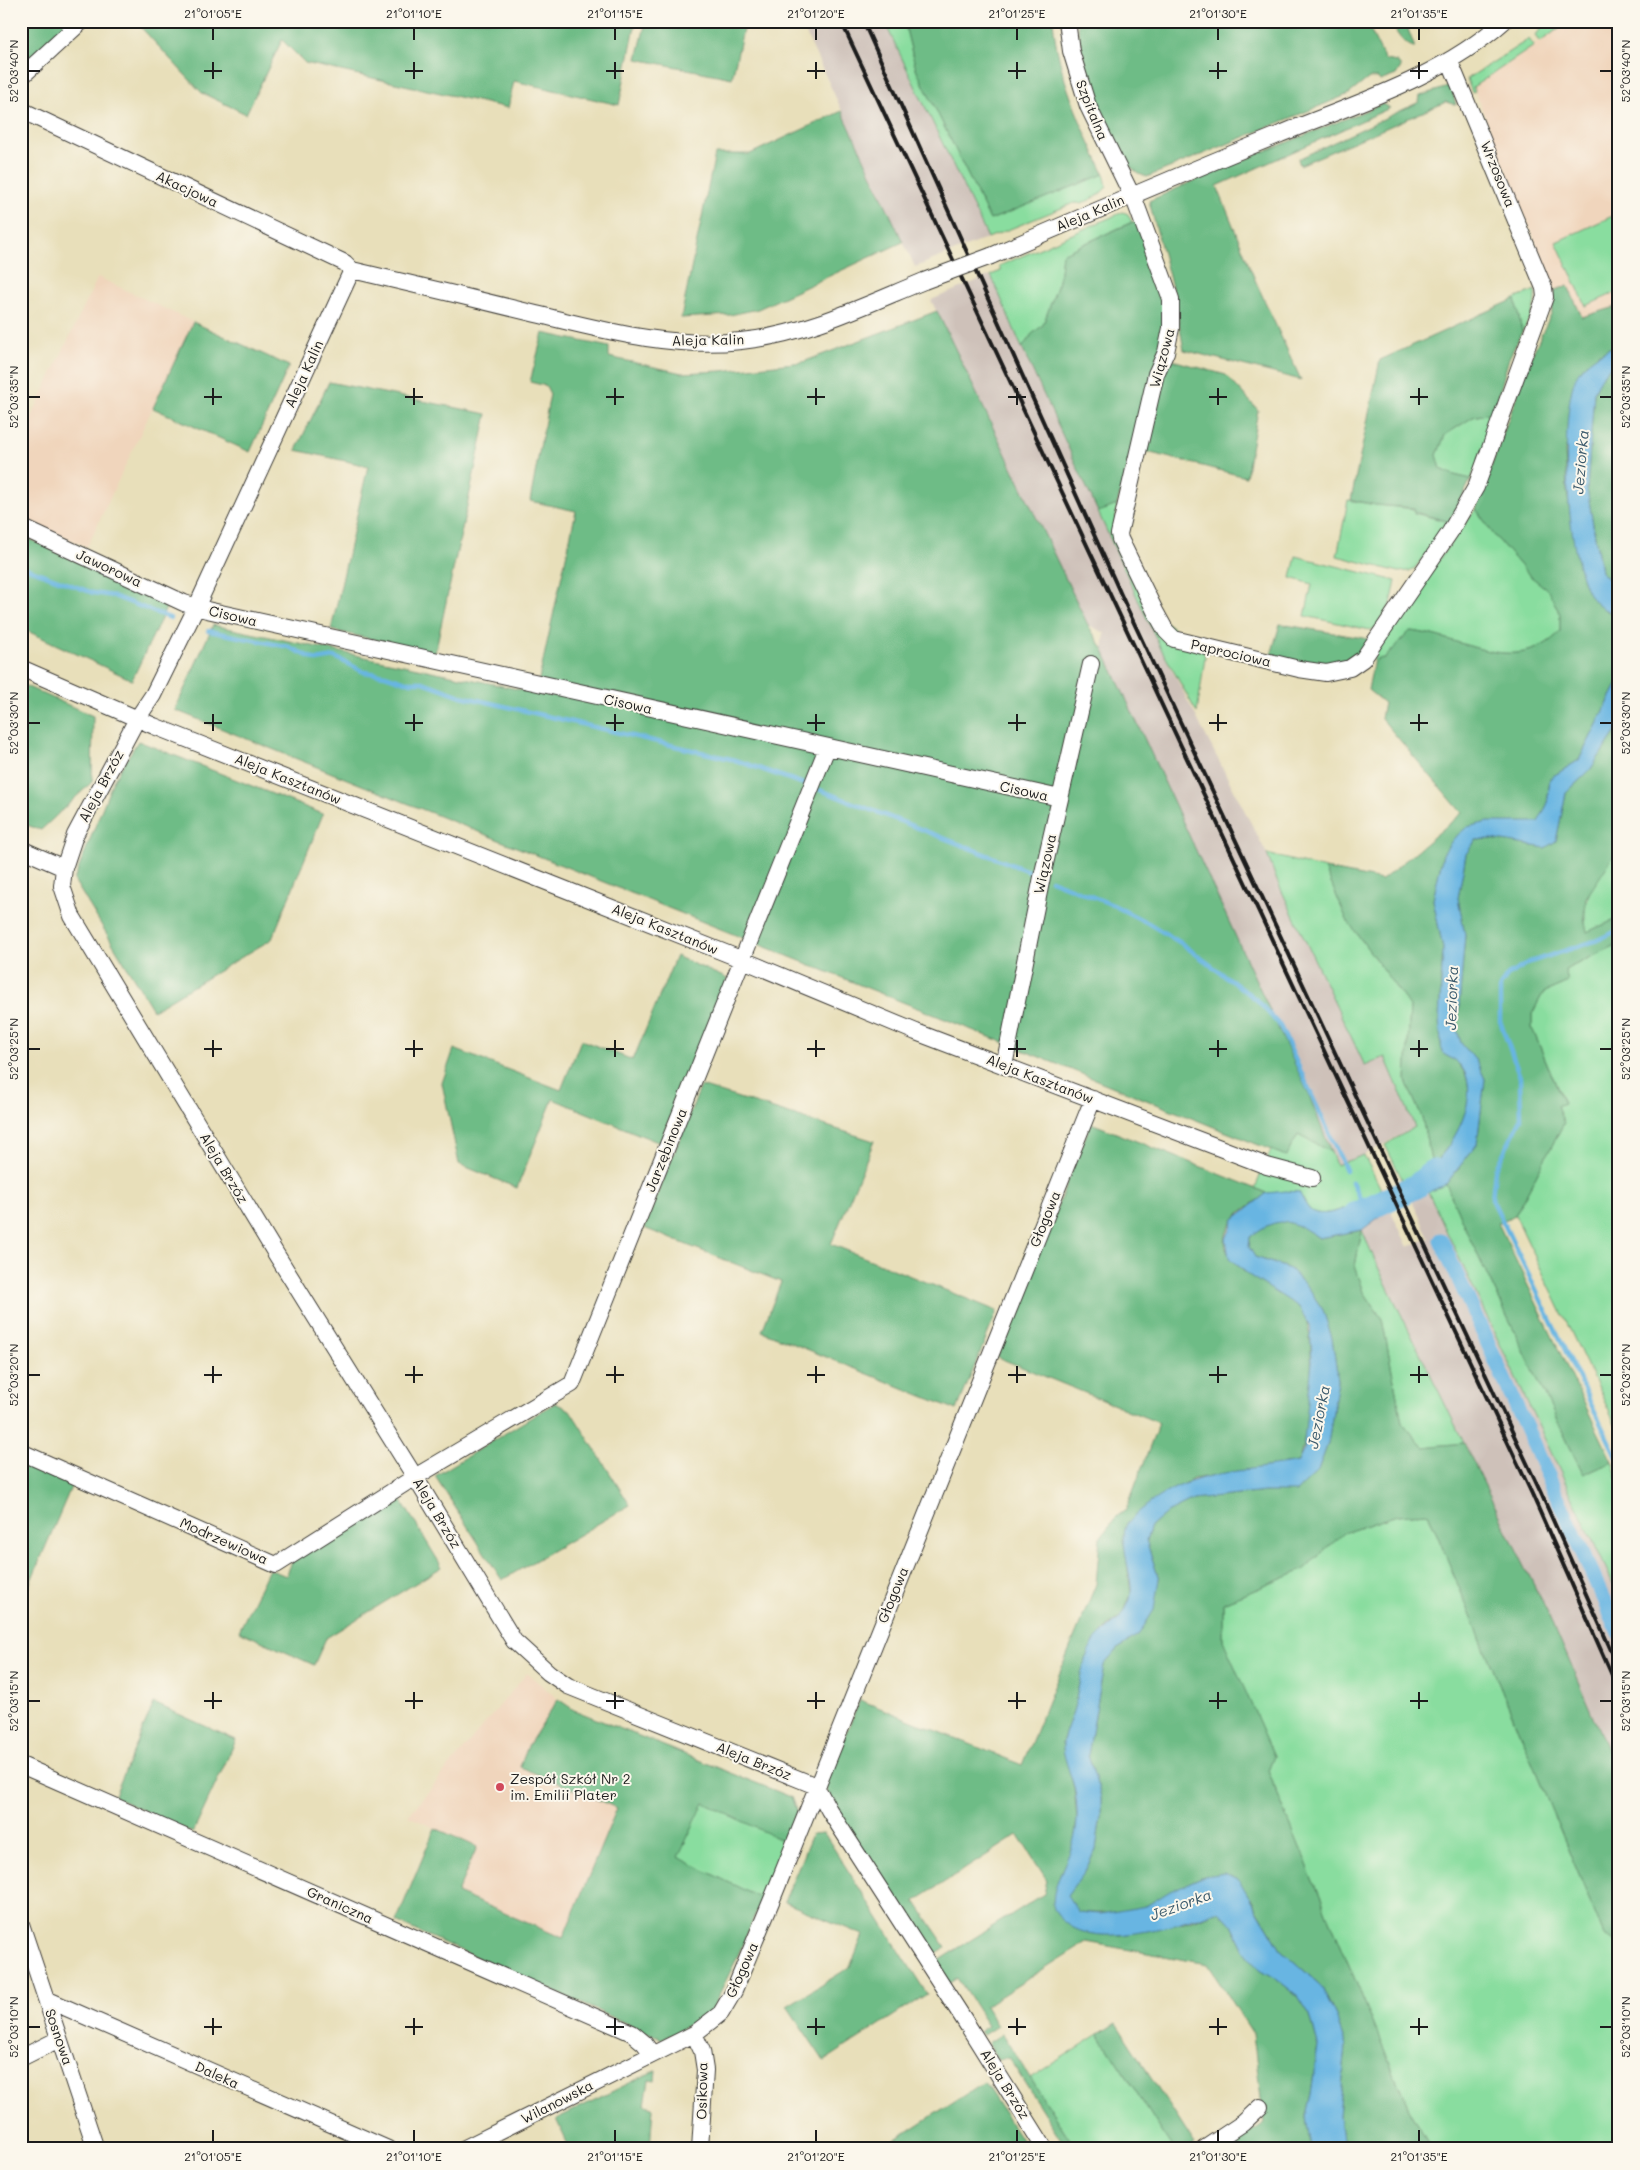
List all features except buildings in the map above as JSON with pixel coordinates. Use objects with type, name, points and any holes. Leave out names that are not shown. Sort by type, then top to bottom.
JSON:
[{"type":"street","points":[[21,77],[82,21]]},
{"type":"street","name":"Szpitalna","points":[[1067,21],[1071,51],[1085,97],[1130,196]]},
{"type":"street","name":"Aleja Kalin","points":[[136,719],[153,695],[196,608],[352,270],[659,341],[740,342],[772,336],[828,320],[991,256],[1130,196],[1392,89],[1450,62],[1481,41],[1504,21]]},
{"type":"street","name":"Wrzosowa","points":[[1326,673],[1350,668],[1363,659],[1450,532],[1476,487],[1542,309],[1544,288],[1450,62]]},
{"type":"street","name":"Akacjowa","points":[[21,110],[345,263],[352,270]]},
{"type":"street","name":"Wiązowa","points":[[1121,524],[1156,374],[1166,352],[1171,328],[1171,299],[1136,204],[1130,196]]},
{"type":"street","name":"Paprociowa","points":[[1121,524],[1120,540],[1155,611],[1166,631],[1174,639],[1298,669],[1326,673]]},
{"type":"street","name":"Jaworowa","points":[[21,527],[196,608]]},
{"type":"street","name":"Cisowa","points":[[196,608],[1060,798]]},
{"type":"street","name":"Wiązowa","points":[[1004,1066],[1060,798],[1091,664]]},
{"type":"street","name":"Aleja Kasztanów","points":[[21,668],[136,719],[743,960],[916,1032],[1267,1166],[1312,1178]]},
{"type":"street","name":"Aleja Brzóz","points":[[136,719],[75,835],[64,868],[62,886],[72,916],[276,1254],[415,1476],[514,1641],[549,1673],[568,1686],[816,1786],[829,1810],[966,2021],[1045,2149]]},
{"type":"street","name":"Jarzębinowa","points":[[415,1476],[572,1384],[827,748]]},
{"type":"street","points":[[21,849],[64,868]]},
{"type":"street","name":"Głogowa","points":[[652,2054],[694,2034],[721,2013],[734,1991],[1093,1099]]},
{"type":"street","name":"Modrzewiowa","points":[[21,1452],[276,1564],[415,1476]]},
{"type":"street","name":"Graniczna","points":[[21,1764],[632,2033],[644,2043],[652,2054]]},
{"type":"street","name":"Sosnowa","points":[[21,1924],[96,2149]]},
{"type":"street","name":"Daleka","points":[[46,1999],[388,2149]]},
{"type":"street","name":"Osikowa","points":[[694,2034],[702,2051],[705,2070],[700,2149]]},
{"type":"street","points":[[21,2058],[59,2039]]},
{"type":"street","name":"Wilanowska","points":[[463,2149],[652,2054]]},
{"type":"street","points":[[1204,2149],[1242,2123],[1260,2106]]},
{"type":"shaded area","points":[[800,21],[884,21],[988,238],[915,267]]},
{"type":"shaded area","points":[[1569,21],[1619,21],[1619,306],[1582,317],[1568,286],[1555,290],[1473,87]]},
{"type":"shaded area","points":[[991,275],[1022,348],[1159,645],[1267,854],[1277,881],[1365,1066],[1385,1057],[1415,1127],[1364,1155],[1336,1165],[1103,649],[1105,633],[1088,625],[931,300]]},
{"type":"shaded area","points":[[98,277],[193,322],[87,547],[21,518],[21,439]]},
{"type":"shaded area","points":[[1428,1192],[1619,1596],[1619,1777],[1555,1628],[1376,1263],[1362,1230],[1390,1209],[1408,1247],[1429,1238],[1412,1200]]},
{"type":"shaded area","name":"Zespół Szkół Nr 2 im. Emilii Plater","points":[[527,1673],[558,1699],[528,1746],[521,1767],[617,1808],[563,1938],[457,1893],[477,1847],[408,1816]]},
{"type":"green space","points":[[21,21],[71,21],[27,63],[21,56]]},
{"type":"green space","points":[[135,21],[636,21],[619,105],[514,81],[508,108],[305,63],[282,40],[246,114],[202,93]]},
{"type":"green space","points":[[646,21],[745,21],[732,78],[637,59]]},
{"type":"green space","points":[[884,21],[904,21],[916,69],[990,220],[1104,174],[1107,186],[1105,189],[1088,201],[1074,203],[988,238]]},
{"type":"green space","points":[[904,21],[1053,21],[1065,81],[1104,174],[990,220],[916,69]]},
{"type":"green space","points":[[1077,21],[1366,21],[1385,60],[1397,62],[1401,67],[1396,75],[1380,81],[1378,78],[1369,78],[1349,94],[1147,177],[1139,174],[1125,162],[1103,115],[1083,63]]},
{"type":"green space","points":[[1391,21],[1405,21],[1415,48],[1400,38]]},
{"type":"green space","points":[[1547,21],[1569,21],[1540,42],[1535,36]]},
{"type":"green space","points":[[1529,39],[1534,46],[1473,87],[1475,92],[1472,93],[1467,79]]},
{"type":"green space","points":[[1451,86],[1456,105],[1446,102],[1300,165],[1298,159],[1419,102],[1420,96]]},
{"type":"green space","points":[[1382,104],[1390,108],[1217,186],[1256,282],[1301,380],[1184,350],[1174,295],[1149,201],[1214,172]]},
{"type":"green space","points":[[842,111],[903,242],[758,309],[730,315],[681,318],[715,154],[750,154]]},
{"type":"green space","points":[[1123,212],[1128,214],[1132,222],[1062,254],[1059,281],[1043,325],[1032,334],[1022,348],[991,275],[1001,271],[999,266]]},
{"type":"green space","points":[[1619,213],[1619,291],[1586,306],[1556,242]]},
{"type":"green space","points":[[1137,220],[1161,290],[1164,305],[1165,334],[1117,505],[1098,512],[1022,348],[1032,334],[1043,325],[1059,281],[1062,254]]},
{"type":"green space","points":[[1568,286],[1582,317],[1619,306],[1619,343],[1598,354],[1565,451],[1567,491],[1574,540],[1583,581],[1605,610],[1619,616],[1619,681],[1579,760],[1550,778],[1547,805],[1538,823],[1515,824],[1443,854],[1433,900],[1443,948],[1439,1020],[1442,1053],[1460,1065],[1467,1079],[1469,1092],[1467,1106],[1457,1133],[1432,1165],[1422,1118],[1406,1081],[1410,1007],[1347,920],[1325,869],[1382,880],[1462,813],[1381,718],[1384,703],[1368,690],[1373,664],[1377,659],[1385,658],[1410,631],[1429,634],[1487,651],[1506,653],[1524,652],[1542,645],[1560,632],[1560,614],[1548,590],[1530,576],[1494,535],[1476,509],[1530,359],[1552,312],[1555,290]]},
{"type":"green space","points":[[1535,290],[1535,302],[1532,312],[1522,332],[1515,299]]},
{"type":"green space","points":[[1515,299],[1522,332],[1509,358],[1494,412],[1473,417],[1445,435],[1437,455],[1441,469],[1454,475],[1471,479],[1450,522],[1414,512],[1414,508],[1376,505],[1351,500],[1380,360]]},
{"type":"green space","points":[[937,311],[1088,625],[1103,649],[1309,1095],[1331,1152],[1298,1135],[1286,1156],[175,710],[213,625],[536,693],[576,511],[530,501],[550,394],[546,386],[530,382],[543,333],[609,347],[609,357],[682,373],[721,371],[803,362]]},
{"type":"green space","points":[[193,322],[289,366],[250,452],[153,408]]},
{"type":"green space","points":[[1619,359],[1619,589],[1601,572],[1587,489],[1594,392],[1604,373]]},
{"type":"green space","points":[[1172,360],[1226,375],[1258,410],[1246,477],[1143,451],[1163,372]]},
{"type":"green space","points":[[329,382],[487,414],[435,653],[331,630],[368,466],[296,450]]},
{"type":"green space","points":[[1494,412],[1492,425],[1471,479],[1454,475],[1441,469],[1437,455],[1445,435],[1473,417]]},
{"type":"green space","points":[[1348,500],[1415,509],[1414,513],[1450,522],[1415,568],[1399,572],[1337,556]]},
{"type":"green space","points":[[1117,505],[1115,526],[1150,610],[1203,651],[1205,657],[1197,713],[1159,645],[1098,512]]},
{"type":"green space","points":[[1476,509],[1494,535],[1530,576],[1548,589],[1560,614],[1560,632],[1542,645],[1524,652],[1506,653],[1487,651],[1429,634],[1410,631],[1385,658],[1377,659],[1373,664],[1374,656],[1444,552]]},
{"type":"green space","points":[[21,535],[168,604],[132,680],[21,628]]},
{"type":"green space","points":[[1296,556],[1396,581],[1391,604],[1375,629],[1370,630],[1305,616],[1312,584],[1291,578]]},
{"type":"green space","points":[[1280,624],[1369,639],[1362,654],[1338,666],[1313,666],[1271,655]]},
{"type":"green space","points":[[21,684],[93,716],[92,782],[41,830],[21,823]]},
{"type":"green space","points":[[1619,727],[1619,848],[1586,898],[1584,917],[1587,932],[1619,918],[1619,943],[1565,970],[1568,982],[1543,993],[1532,1014],[1532,1028],[1564,1104],[1557,1107],[1564,1123],[1515,1215],[1498,1223],[1612,1461],[1583,1474],[1469,1237],[1446,1184],[1477,1144],[1485,1079],[1477,1062],[1461,1043],[1457,1030],[1465,935],[1458,898],[1466,854],[1476,840],[1491,839],[1545,848],[1556,841],[1566,793],[1590,770]]},
{"type":"green space","points":[[138,741],[323,814],[272,939],[153,1010],[74,880],[113,781]]},
{"type":"green space","points":[[1619,848],[1619,918],[1587,932],[1585,908],[1588,897],[1598,877]]},
{"type":"green space","points":[[1267,854],[1325,869],[1347,920],[1410,1007],[1406,1081],[1422,1118],[1432,1165],[1403,1181],[1385,1145],[1415,1127],[1385,1057],[1365,1066],[1277,881]]},
{"type":"green space","points":[[1619,943],[1619,1432],[1515,1215],[1564,1123],[1557,1107],[1564,1103],[1532,1028],[1532,1014],[1543,993],[1568,982],[1565,970]]},
{"type":"green space","points":[[676,956],[728,979],[660,1143],[553,1099],[517,1188],[459,1164],[442,1083],[454,1049],[561,1090],[581,1040],[633,1060]]},
{"type":"green space","points":[[701,1086],[874,1141],[831,1244],[997,1311],[957,1410],[762,1331],[781,1282],[644,1228]]},
{"type":"green space","points":[[1091,1123],[1267,1193],[1234,1219],[1226,1235],[1226,1249],[1233,1261],[1245,1272],[1299,1307],[1306,1319],[1310,1336],[1311,1382],[1306,1429],[1298,1462],[1193,1479],[1148,1505],[1127,1523],[1124,1538],[1131,1594],[1123,1615],[1103,1631],[1080,1679],[1074,1709],[1062,1743],[1074,1788],[1077,1818],[1074,1846],[1060,1874],[1055,1892],[1091,1933],[1123,1935],[1189,1922],[1219,1911],[1232,1925],[1244,1950],[1259,1969],[1298,1996],[1310,2015],[1318,2045],[1306,2116],[1311,2149],[1223,2149],[1264,2123],[1253,2034],[1208,1964],[1086,1942],[985,2006],[997,2026],[983,2035],[979,2032],[988,2026],[957,1978],[948,1984],[936,1962],[1044,1894],[1047,1880],[1018,1835],[915,1901],[946,1947],[932,1956],[838,1814],[824,1784],[860,1700],[1022,1765],[1096,1584],[1100,1538],[1116,1517],[1126,1510],[1159,1423],[997,1357]]},
{"type":"green space","points":[[1298,1135],[1331,1152],[1336,1165],[1364,1155],[1382,1191],[1356,1204],[1324,1214],[1316,1213],[1309,1209],[1299,1192],[1267,1193],[1255,1188],[1271,1150],[1286,1156]]},
{"type":"green space","points":[[1446,1184],[1469,1237],[1583,1474],[1612,1461],[1619,1482],[1619,1596],[1428,1192]]},
{"type":"green space","points":[[1281,1220],[1300,1225],[1319,1238],[1362,1230],[1355,1266],[1364,1292],[1382,1319],[1402,1422],[1423,1447],[1464,1443],[1555,1628],[1619,1777],[1619,1943],[1604,1935],[1428,1513],[1397,1515],[1344,1533],[1303,1570],[1223,1603],[1223,1640],[1274,1756],[1268,1771],[1409,2109],[1432,2149],[1343,2149],[1339,2116],[1346,2046],[1336,2017],[1321,1986],[1281,1950],[1251,1899],[1204,1876],[1148,1905],[1123,1912],[1078,1912],[1066,1895],[1085,1871],[1096,1849],[1101,1815],[1101,1797],[1088,1755],[1104,1665],[1119,1648],[1139,1634],[1159,1579],[1146,1540],[1151,1526],[1165,1514],[1192,1500],[1265,1492],[1296,1491],[1318,1471],[1328,1443],[1338,1380],[1332,1339],[1323,1310],[1308,1288],[1290,1269],[1255,1257],[1249,1247],[1250,1237],[1263,1227]]},
{"type":"green space","points":[[1362,1230],[1376,1263],[1464,1443],[1423,1447],[1402,1422],[1382,1319],[1364,1292],[1355,1266]]},
{"type":"green space","points":[[555,1403],[570,1410],[630,1505],[502,1580],[435,1476]]},
{"type":"green space","points":[[23,1463],[72,1485],[21,1604],[21,1468]]},
{"type":"green space","points":[[400,1498],[442,1567],[326,1638],[314,1665],[239,1631],[269,1569],[286,1576],[293,1560]]},
{"type":"green space","points":[[1428,1513],[1604,1935],[1619,1943],[1619,2149],[1432,2149],[1409,2109],[1268,1771],[1274,1756],[1223,1641],[1223,1603],[1303,1570],[1344,1533],[1397,1515]]},
{"type":"green space","points":[[558,1699],[574,1710],[791,1797],[797,1813],[784,1841],[704,1803],[678,1857],[762,1899],[735,1962],[710,2013],[662,2039],[396,1922],[435,1828],[477,1847],[457,1893],[563,1938],[617,1808],[520,1767],[528,1746]]},
{"type":"green space","points":[[154,1703],[236,1740],[193,1833],[114,1797]]},
{"type":"green space","points":[[704,1802],[784,1841],[762,1899],[677,1857]]},
{"type":"green space","points":[[824,1833],[927,1994],[824,2061],[787,2006],[850,1967],[863,1935],[784,1902],[812,1834]]},
{"type":"green space","points":[[1116,2023],[1195,2145],[1189,2149],[1173,2149],[1099,2034]]},
{"type":"green space","points":[[1002,2034],[1076,2149],[1067,2149],[1008,2057],[998,2060],[988,2043]]},
{"type":"green space","points":[[1099,2034],[1173,2149],[1076,2149],[1030,2078]]},
{"type":"green space","points":[[656,2070],[655,2080],[649,2079],[645,2105],[653,2107],[650,2149],[570,2149],[556,2119]]},
{"type":"green space","points":[[984,2082],[1027,2149],[881,2149]]},
{"type":"water","points":[[1619,343],[1619,359],[1604,373],[1594,392],[1587,489],[1601,572],[1619,589],[1619,616],[1595,603],[1584,583],[1571,525],[1566,454],[1567,421],[1571,394],[1577,375],[1590,360]]},
{"type":"water","points":[[1619,681],[1619,727],[1590,770],[1566,793],[1556,841],[1545,848],[1491,839],[1476,840],[1466,854],[1458,898],[1465,935],[1457,1030],[1461,1043],[1477,1062],[1485,1079],[1477,1144],[1446,1184],[1412,1200],[1403,1181],[1433,1164],[1450,1144],[1463,1118],[1469,1090],[1467,1077],[1461,1066],[1442,1053],[1439,1020],[1443,948],[1433,900],[1443,854],[1453,839],[1467,827],[1488,822],[1538,822],[1547,805],[1550,778],[1579,760]]},
{"type":"water","points":[[1382,1191],[1390,1209],[1362,1230],[1319,1238],[1300,1227],[1284,1222],[1269,1225],[1250,1237],[1249,1247],[1255,1257],[1290,1269],[1308,1288],[1323,1310],[1332,1338],[1338,1380],[1328,1443],[1318,1471],[1296,1492],[1265,1492],[1193,1500],[1165,1514],[1151,1526],[1146,1540],[1159,1579],[1154,1610],[1139,1634],[1119,1648],[1104,1665],[1088,1755],[1101,1797],[1101,1815],[1096,1849],[1085,1871],[1067,1895],[1078,1912],[1100,1914],[1146,1906],[1170,1891],[1204,1876],[1225,1873],[1239,1880],[1281,1950],[1321,1986],[1336,2017],[1346,2046],[1339,2116],[1343,2149],[1311,2149],[1306,2116],[1318,2045],[1310,2015],[1298,1996],[1259,1969],[1244,1950],[1232,1925],[1219,1911],[1163,1928],[1118,1935],[1098,1935],[1080,1931],[1065,1922],[1055,1912],[1053,1906],[1056,1885],[1074,1839],[1077,1819],[1075,1792],[1065,1757],[1063,1742],[1088,1652],[1100,1635],[1123,1614],[1130,1597],[1131,1586],[1124,1546],[1125,1527],[1148,1504],[1188,1483],[1208,1476],[1298,1462],[1303,1451],[1312,1361],[1310,1327],[1299,1307],[1250,1276],[1229,1258],[1226,1239],[1234,1219],[1267,1193],[1299,1192],[1309,1209],[1316,1213],[1334,1212]]},
{"type":"waterway","points":[[21,566],[93,593],[113,596],[170,618]]},
{"type":"waterway","points":[[209,631],[289,647],[316,660],[335,657],[364,672],[385,675],[406,682],[423,682],[461,696],[735,760],[804,784]]},
{"type":"waterway","points":[[820,790],[1031,872]]},
{"type":"waterway","points":[[1051,880],[1113,905],[1148,923],[1181,943],[1257,1000],[1280,1026],[1346,1170]]},
{"type":"waterway","points":[[1619,930],[1595,941],[1530,962],[1508,975],[1500,986],[1500,1021],[1520,1077],[1521,1119],[1495,1170],[1492,1199],[1619,1462]]},
{"type":"waterway","name":"Jeziorka","points":[[1356,1214],[1417,1186],[1434,1171]]},
{"type":"waterway","points":[[1352,1182],[1363,1205]]},
{"type":"waterway","points":[[1441,1240],[1619,1633]]},
{"type":"railway","points":[[841,21],[1532,1494],[1619,1691]]},
{"type":"railway","points":[[863,21],[1127,608],[1540,1491],[1619,1668]]},
{"type":"place","name":"Zespół Szkół Nr 2 im. Emilii Plater","points":[[500,1787]]}]
